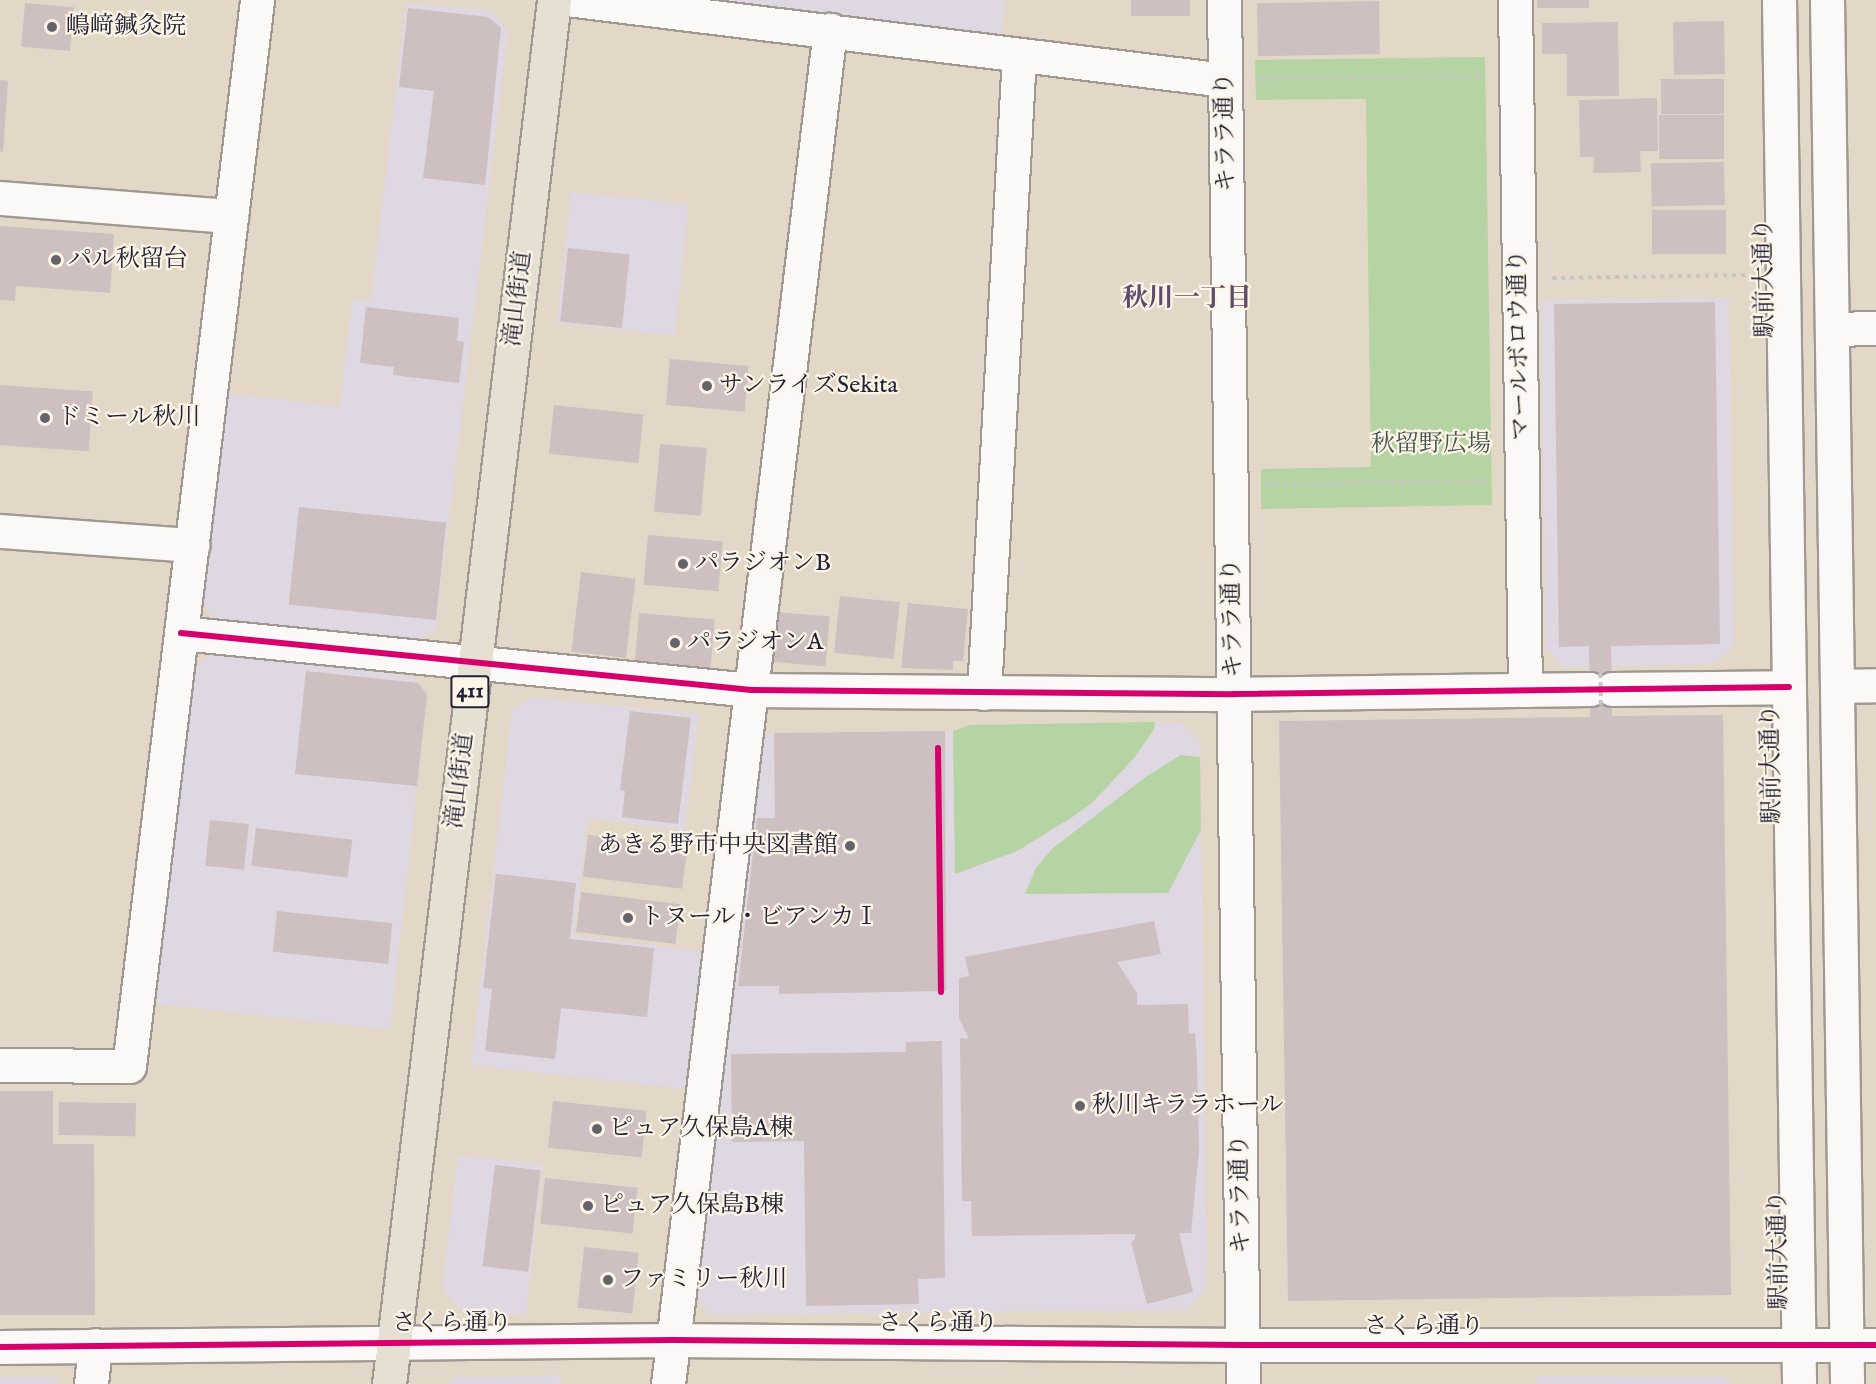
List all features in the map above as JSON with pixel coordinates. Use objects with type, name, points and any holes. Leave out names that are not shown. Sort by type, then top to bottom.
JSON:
[{"type":"highway","name":"滝山街道","points":[[389,1384],[554,0]]},
{"type":"street","points":[[0,1065],[129,1066],[257,0]]},
{"type":"street","points":[[575,0],[1225,80]]},
{"type":"street","name":"キララ通り","points":[[1224,0],[1243,1384]]},
{"type":"street","name":"マールボロウ通り","points":[[1515,0],[1525,690]]},
{"type":"street","name":"駅前大通り","points":[[1779,0],[1799,1384]]},
{"type":"street","points":[[1827,0],[1837,686],[1861,1345],[1847,1384]]},
{"type":"street","points":[[668,1384],[830,30]]},
{"type":"street","points":[[984,693],[1019,55]]},
{"type":"street","points":[[0,198],[231,216]]},
{"type":"street","points":[[1832,329],[1876,328]]},
{"type":"street","points":[[0,531],[192,545]]},
{"type":"street","points":[[181,633],[751,690],[1234,694],[1525,690],[1601,698],[1789,687]]},
{"type":"street","points":[[1837,686],[1876,685]]},
{"type":"street","name":"さくら通り","points":[[0,1347],[673,1340],[1243,1345],[1861,1345]]},
{"type":"street","points":[[91,1384],[95,1345]]},
{"type":"path","points":[[1225,80],[1516,75]]},
{"type":"path","points":[[1519,279],[1783,275]]},
{"type":"path","points":[[1231,484],[1522,480]]},
{"type":"path","points":[[1600,646],[1601,698]]},
{"type":"path","points":[[938,692],[939,759]]},
{"type":"path","points":[[926,731],[926,748]]},
{"type":"path","points":[[927,843],[927,873]]},
{"type":"shaded area","points":[[713,0],[1005,0],[1001,35]]},
{"type":"shaded area","points":[[406,3],[490,10],[508,30],[436,629],[411,644],[218,622],[202,602],[227,393],[340,407],[352,299],[371,301]]},
{"type":"shaded area","points":[[571,192],[688,204],[675,336],[557,323]]},
{"type":"shaded area","points":[[1729,298],[1734,646],[1714,664],[1564,667],[1546,648],[1541,300]]},
{"type":"shaded area","points":[[214,652],[412,676],[427,695],[390,1030],[153,1003],[193,668]]},
{"type":"shaded area","points":[[531,697],[699,714],[685,830],[588,818],[574,936],[702,951],[686,1089],[471,1065],[512,711]]},
{"type":"shaded area","points":[[1181,722],[1200,741],[1207,1289],[1186,1310],[709,1315],[693,1294],[761,738],[767,733],[953,731],[970,725]]},
{"type":"shaded area","points":[[458,1155],[543,1164],[526,1314],[465,1314],[442,1290]]},
{"type":"shaded area","points":[[561,1376],[560,1384],[446,1384],[455,1377]]},
{"type":"shaded area","points":[[1537,1376],[1724,1377],[1732,1384],[1537,1384]]},
{"type":"shaded area","points":[[0,1377],[57,1377],[57,1384],[0,1384]]},
{"type":"green space","name":"秋留野広場","points":[[1485,57],[1492,505],[1261,509],[1261,469],[1371,467],[1366,99],[1256,100],[1255,60]]},
{"type":"green space","points":[[1155,722],[1154,729],[1134,758],[1092,803],[1017,851],[955,874],[953,731],[970,725]]},
{"type":"green space","points":[[1181,755],[1200,757],[1201,830],[1168,893],[1025,894],[1036,868],[1052,849],[1147,776]]},
{"type":"building","points":[[1131,0],[1190,0],[1190,16],[1131,16]]},
{"type":"building","points":[[1537,0],[1589,0],[1589,8],[1537,8]]},
{"type":"building","points":[[1379,1],[1380,54],[1258,56],[1257,3]]},
{"type":"building","points":[[25,3],[74,7],[70,51],[21,47]]},
{"type":"building","points":[[408,8],[488,17],[501,28],[485,185],[423,178],[434,91],[399,87]]},
{"type":"building","points":[[1724,21],[1725,74],[1674,75],[1673,22]]},
{"type":"building","points":[[1618,22],[1619,96],[1567,96],[1567,54],[1542,54],[1542,23]]},
{"type":"building","points":[[1661,79],[1724,79],[1724,114],[1661,114]]},
{"type":"building","points":[[0,80],[8,81],[3,152],[0,151]]},
{"type":"building","points":[[1657,98],[1658,151],[1640,151],[1641,172],[1593,173],[1594,157],[1580,157],[1579,100]]},
{"type":"building","points":[[1659,115],[1724,115],[1724,159],[1659,159]]},
{"type":"building","points":[[1724,162],[1725,205],[1652,206],[1651,163]]},
{"type":"building","points":[[1652,210],[1726,210],[1726,254],[1652,254]]},
{"type":"building","name":"パル秋留台","points":[[0,226],[114,234],[110,293],[16,286],[15,301],[0,300]]},
{"type":"building","points":[[568,248],[630,254],[622,328],[560,322]]},
{"type":"building","points":[[1715,302],[1720,644],[1611,646],[1612,716],[1723,715],[1731,1295],[1288,1301],[1279,721],[1590,717],[1589,646],[1559,647],[1554,304]]},
{"type":"building","points":[[366,307],[459,318],[457,341],[464,342],[459,383],[393,375],[394,367],[360,363]]},
{"type":"building","name":"サンライズSekita","points":[[670,359],[749,366],[745,412],[666,405]]},
{"type":"building","name":"ドミール秋川","points":[[0,385],[93,391],[89,451],[0,445]]},
{"type":"building","points":[[554,405],[644,414],[638,463],[549,454]]},
{"type":"building","points":[[660,444],[707,448],[701,516],[654,512]]},
{"type":"building","points":[[299,507],[446,522],[436,620],[289,604]]},
{"type":"building","name":"パラジオンB","points":[[648,535],[723,542],[718,591],[644,585]]},
{"type":"building","points":[[581,572],[636,579],[626,658],[571,651]]},
{"type":"building","points":[[840,596],[900,602],[894,659],[834,653]]},
{"type":"building","points":[[908,603],[968,609],[963,661],[953,661],[953,670],[901,668]]},
{"type":"building","points":[[777,612],[830,617],[825,666],[773,662]]},
{"type":"building","name":"パラジオンA","points":[[639,613],[715,620],[710,671],[634,665]]},
{"type":"building","points":[[306,671],[418,683],[427,695],[417,786],[295,774]]},
{"type":"building","points":[[630,711],[691,718],[678,824],[622,817],[625,791],[620,790]]},
{"type":"building","name":"あきる野市中央図書館","points":[[945,731],[946,991],[779,994],[779,986],[738,986],[757,818],[775,818],[774,733]]},
{"type":"building","points":[[210,820],[249,824],[244,870],[205,866]]},
{"type":"building","points":[[256,828],[352,840],[348,878],[251,866]]},
{"type":"building","points":[[588,835],[687,847],[682,889],[583,877]]},
{"type":"building","points":[[496,874],[576,883],[570,939],[654,948],[647,1017],[561,1008],[555,1059],[485,1051],[492,989],[483,988]]},
{"type":"building","name":"トヌール・ビアンカⅠ","points":[[581,892],[680,904],[675,944],[576,932]]},
{"type":"building","points":[[277,911],[392,923],[388,964],[273,952]]},
{"type":"building","name":"秋川キララホール","points":[[1154,921],[1161,954],[1117,962],[1137,993],[1137,1005],[1188,1004],[1189,1034],[1195,1033],[1199,1150],[1191,1233],[1179,1233],[1193,1292],[1147,1304],[1131,1242],[1135,1239],[1135,1234],[972,1236],[971,1201],[962,1201],[960,1038],[969,1039],[959,1018],[959,978],[969,976],[965,957]]},
{"type":"building","points":[[942,1041],[945,1278],[918,1279],[919,1304],[806,1306],[804,1141],[732,1142],[731,1054],[906,1052],[906,1042]]},
{"type":"building","points":[[0,1091],[53,1091],[53,1144],[94,1144],[95,1315],[0,1315]]},
{"type":"building","name":"ピュア久保島A棟","points":[[553,1101],[646,1111],[642,1158],[548,1148]]},
{"type":"building","points":[[59,1102],[136,1103],[135,1136],[58,1135]]},
{"type":"building","points":[[495,1165],[541,1171],[528,1272],[483,1266]]},
{"type":"building","name":"ピュア久保島B棟","points":[[545,1178],[637,1188],[633,1233],[540,1224]]},
{"type":"building","name":"ファミリー秋川","points":[[584,1247],[639,1253],[632,1313],[578,1308]]},
{"type":"cycle path","points":[[181,633],[751,690],[1234,694],[1789,687]]},
{"type":"cycle path","points":[[938,748],[941,992]]},
{"type":"cycle path","points":[[0,1347],[673,1340],[1243,1345],[1876,1345]]},
{"type":"place","name":"嶋﨑鍼灸院","points":[[52,27]]},
{"type":"place","name":"パル秋留台","points":[[56,260]]},
{"type":"place","name":"サンライズSekita","points":[[707,386]]},
{"type":"place","name":"ドミール秋川","points":[[45,418]]},
{"type":"place","name":"パラジオンB","points":[[683,564]]},
{"type":"place","name":"パラジオンA","points":[[675,643]]},
{"type":"place","name":"あきる野市中央図書館","points":[[850,846]]},
{"type":"place","name":"トヌール・ビアンカⅠ","points":[[628,918]]},
{"type":"place","name":"秋川キララホール","points":[[1080,1106]]},
{"type":"place","name":"ピュア久保島A棟","points":[[597,1129]]},
{"type":"place","name":"ピュア久保島B棟","points":[[588,1206]]},
{"type":"place","name":"ファミリー秋川","points":[[608,1280]]},
{"type":"district","name":"秋川一丁目","points":[[1187,299]]}]
